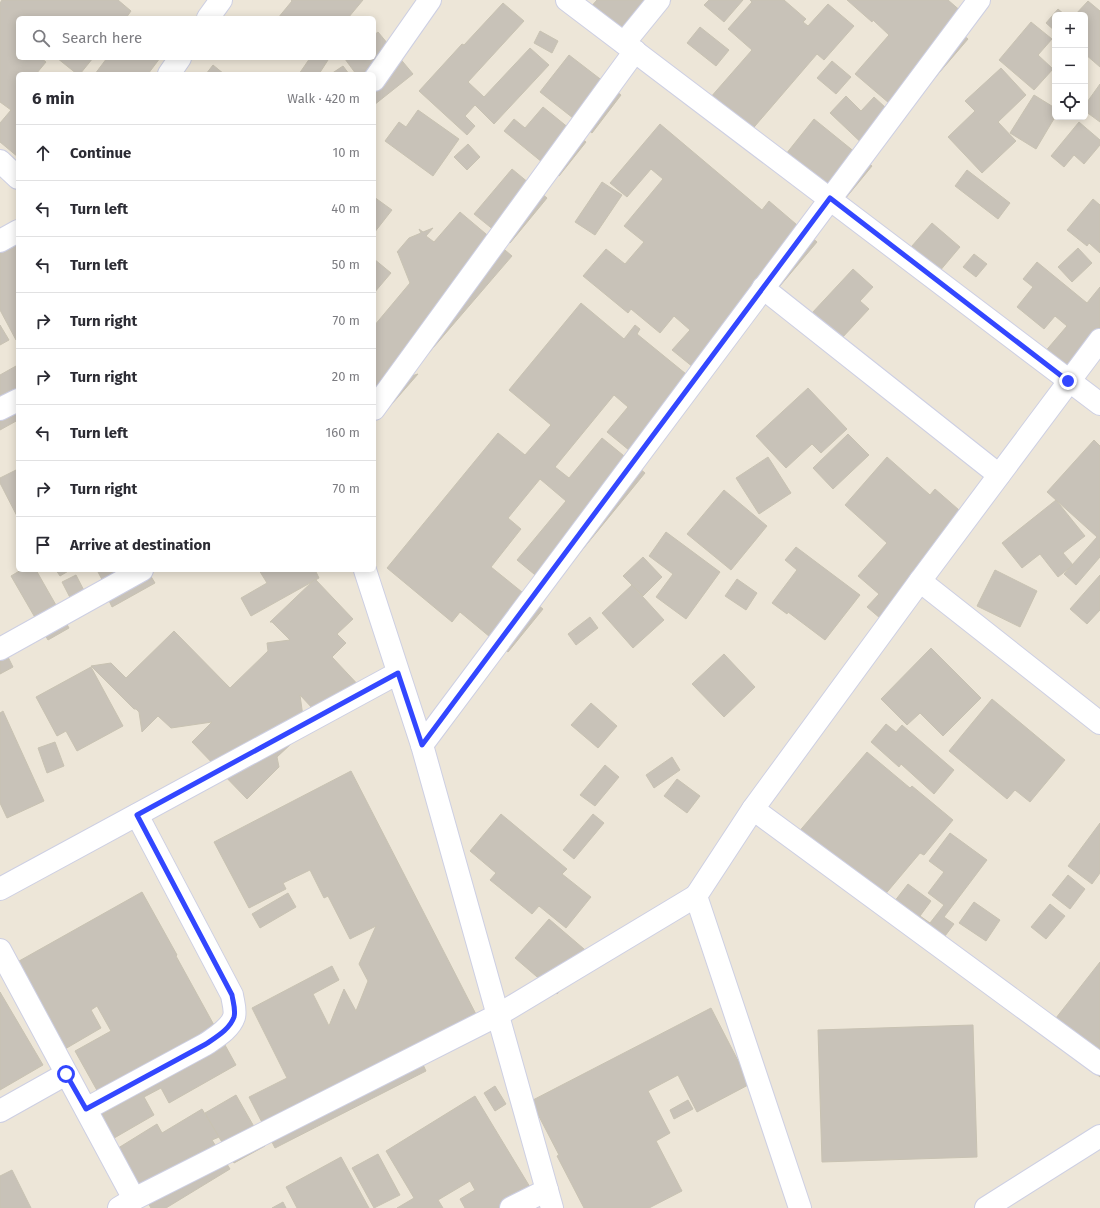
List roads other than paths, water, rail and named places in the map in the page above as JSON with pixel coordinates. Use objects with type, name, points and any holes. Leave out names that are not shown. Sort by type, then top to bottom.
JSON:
[{"type":"street","points":[[376,77],[430,0]]},
{"type":"street","points":[[567,0],[1100,404]]},
{"type":"street","points":[[376,406],[630,47],[659,0]]},
{"type":"street","points":[[422,745],[979,0]]},
{"type":"street","points":[[170,72],[179,60]]},
{"type":"street","points":[[0,161],[16,176]]},
{"type":"street","points":[[0,242],[16,232]]},
{"type":"street","points":[[763,288],[1000,475]]},
{"type":"street","points":[[0,950],[86,1109],[126,1204],[498,1015],[696,896],[753,809],[920,581],[1100,340]]},
{"type":"street","points":[[0,408],[16,401]]},
{"type":"street","points":[[0,649],[138,572]]},
{"type":"street","points":[[366,572],[422,745],[550,1199],[511,1208]]},
{"type":"street","points":[[920,581],[1100,723]]},
{"type":"street","points":[[0,889],[398,673]]},
{"type":"street","points":[[753,809],[1100,1064]]},
{"type":"street","points":[[86,1109],[206,1044],[230,1025],[234,1017],[232,995],[137,815]]},
{"type":"street","points":[[696,896],[800,1208]]},
{"type":"street","points":[[0,1111],[66,1074]]},
{"type":"street","points":[[986,1208],[1100,1136]]}]
